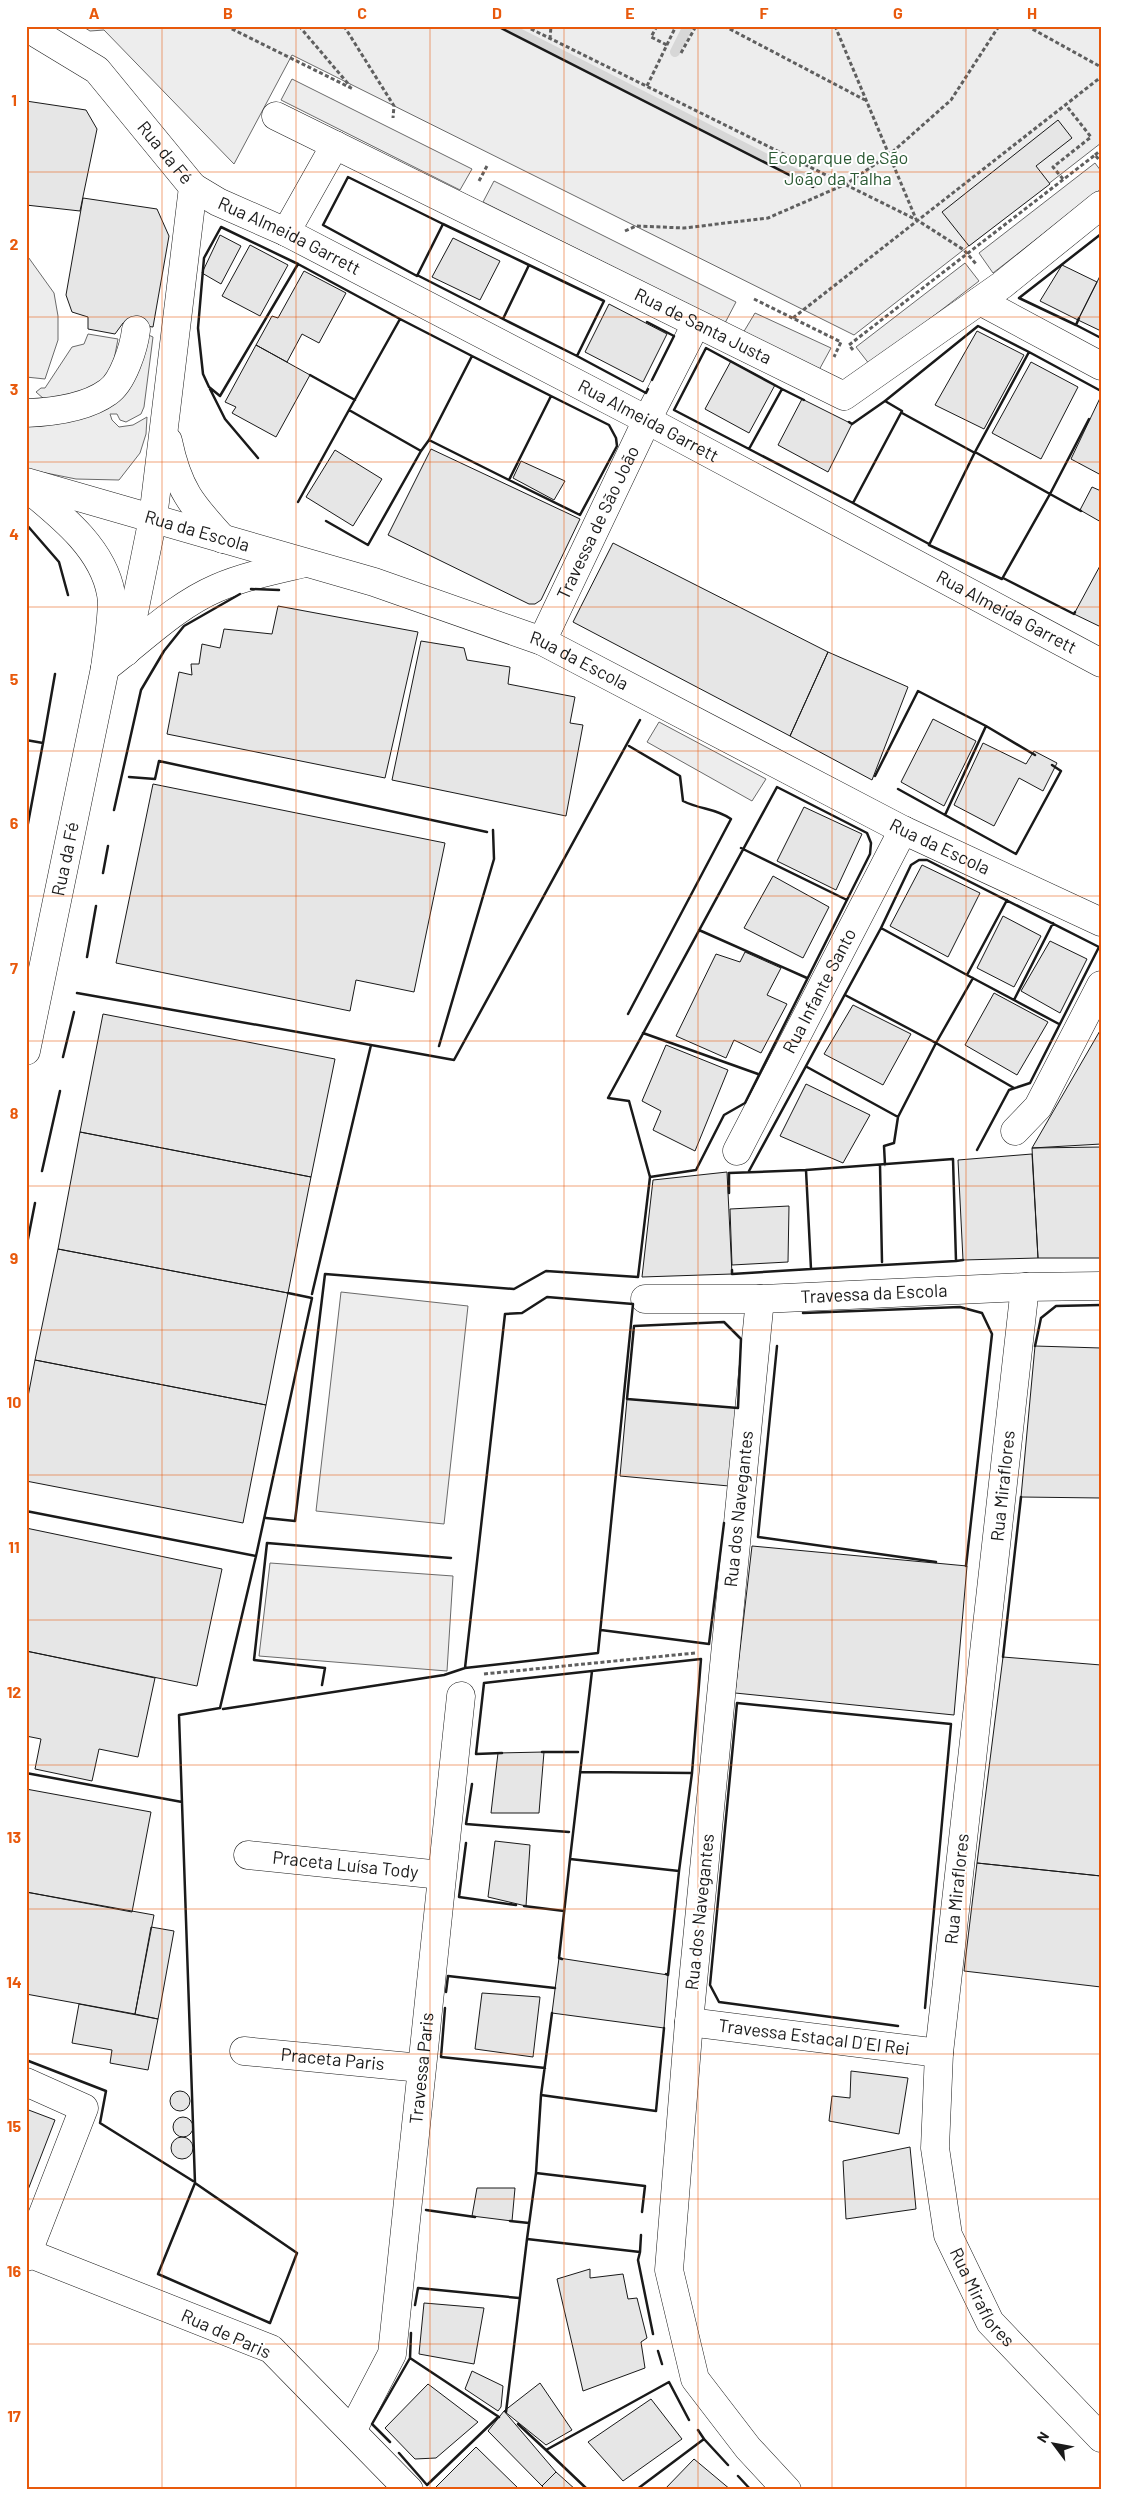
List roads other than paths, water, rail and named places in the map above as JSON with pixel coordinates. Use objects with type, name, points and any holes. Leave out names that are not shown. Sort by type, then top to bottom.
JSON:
[{"type":"street","name":"Rua da Fé","points":[[26,27],[97,70],[193,187],[153,518],[115,660],[26,1051]]},
{"type":"street","name":"Rua de Santa Justa","points":[[276,116],[844,396],[980,301],[1101,205]]},
{"type":"street","points":[[286,232],[335,145]]},
{"type":"street","name":"Rua Almeida Garrett","points":[[193,187],[218,202],[286,232],[647,420],[1101,663]]},
{"type":"street","points":[[980,301],[1101,366]]},
{"type":"street","name":"Travessa de São João","points":[[542,641],[647,420],[696,324]]},
{"type":"street","points":[[26,414],[50,412],[84,404],[110,392],[125,368],[134,347],[136,330]]},
{"type":"street","name":"Rua da Fé","points":[[164,422],[178,480],[193,506],[224,540]]},
{"type":"street","name":"Rua da Escola","points":[[26,482],[374,582],[542,641],[902,830],[1101,922]]},
{"type":"street","name":"Rua da Fé","points":[[26,486],[66,520],[97,558],[111,595],[115,660]]},
{"type":"street","points":[[115,660],[175,612],[216,588],[254,575],[306,562]]},
{"type":"street","name":"Rua Infante Santo","points":[[737,1151],[902,830]]},
{"type":"street","points":[[1016,1131],[1038,1107],[1101,985]]},
{"type":"street","name":"Travessa da Escola","points":[[645,1299],[760,1299],[1025,1287],[1101,1286]]},
{"type":"street","name":"Rua Miraflores","points":[[1025,1287],[939,2053],[935,2148],[948,2235],[990,2322],[1101,2438]]},
{"type":"street","name":"Rua dos Navegantes","points":[[760,1299],[689,2022],[669,2270],[695,2379],[748,2448],[787,2490]]},
{"type":"street","name":"Travessa Paris","points":[[352,2431],[392,2354],[461,1696]]},
{"type":"street","name":"Praceta Luísa Tody","points":[[248,1854],[441,1875]]},
{"type":"street","name":"Travessa Estacal D´El Rei","points":[[689,2022],[939,2053]]},
{"type":"street","name":"Praceta Paris","points":[[244,2051],[421,2068]]},
{"type":"street","points":[[26,2082],[84,2108],[27,2255]]},
{"type":"street","name":"Rua de Paris","points":[[27,2255],[271,2349],[409,2490]]},
{"type":"waterway","points":[[505,26],[814,183]]},
{"type":"waterway","points":[[675,52],[688,26]]},
{"type":"park label","name":"Ecoparque de São João da Talha","points":[[838,168]]}]
